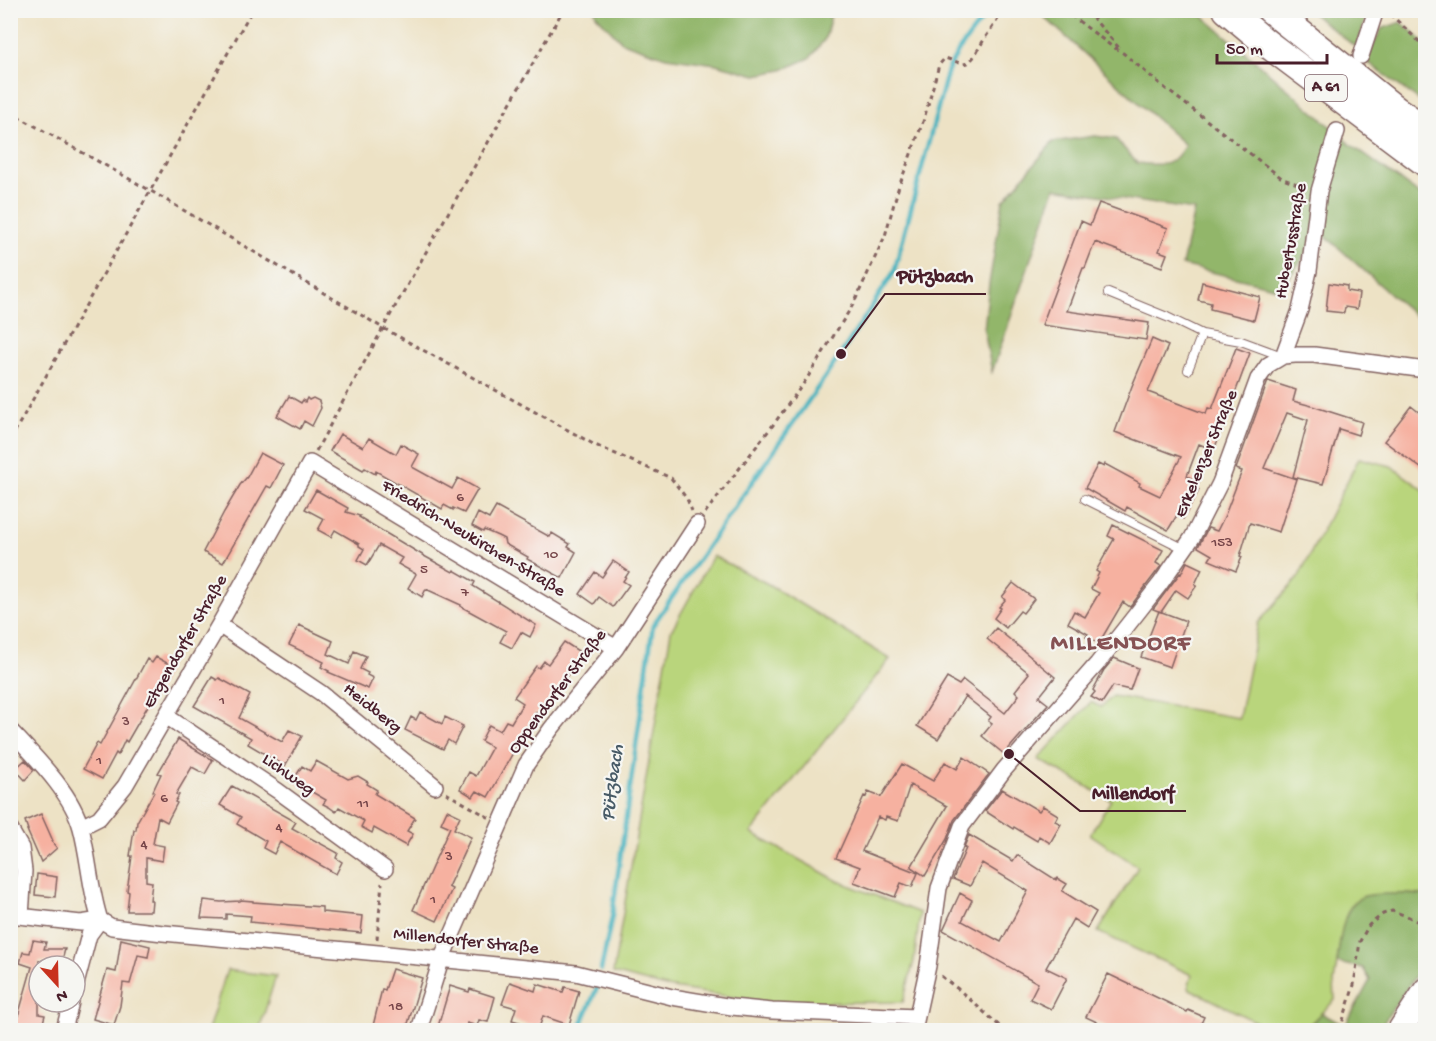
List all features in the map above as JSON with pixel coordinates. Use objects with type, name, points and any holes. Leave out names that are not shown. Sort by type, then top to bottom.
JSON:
[{"type":"highway","name":"A 61","points":[[1227,10],[1265,42],[1425,163]]},
{"type":"highway","name":"A 61","points":[[1271,10],[1396,110],[1425,130]]},
{"type":"main road","points":[[1400,1030],[1425,990]]},
{"type":"street","points":[[1361,56],[1376,10]]},
{"type":"street","name":"Hubertusstraße","points":[[1283,356],[1300,310],[1309,271],[1319,191],[1337,131]]},
{"type":"street","points":[[1283,356],[1314,355],[1425,370]]},
{"type":"street","name":"Erkelenzer Straße","points":[[916,1024],[928,966],[939,888],[962,826],[1004,770],[1097,664],[1185,549],[1220,483],[1258,379],[1268,365],[1283,356]]},
{"type":"street","name":"Etgendorfer Straße","points":[[81,827],[99,818],[125,786],[219,625],[309,463]]},
{"type":"street","name":"Friedrich-Neukirchen-Straße","points":[[309,463],[616,648]]},
{"type":"street","name":"Oppendorfer Straße","points":[[419,1030],[441,960],[526,765],[551,729],[616,648],[697,524]]},
{"type":"street","name":"Heidberg","points":[[219,625],[321,693],[435,786]]},
{"type":"street","name":"Lichweg","points":[[166,716],[278,790],[385,869]]},
{"type":"street","points":[[10,730],[38,760],[71,802],[81,827],[95,905],[100,920],[89,935],[84,954]]},
{"type":"street","points":[[10,829],[21,848],[24,871],[16,916]]},
{"type":"street","name":"Millendorfer Straße","points":[[16,916],[81,923],[100,920],[112,927],[163,933],[564,972],[590,976],[672,997],[732,1007],[916,1024]]},
{"type":"street","points":[[63,1030],[68,1014]]},
{"type":"lane","points":[[1108,293],[1202,334],[1242,341],[1283,356]]},
{"type":"lane","points":[[1188,370],[1202,334]]},
{"type":"lane","points":[[1085,499],[1185,549]]},
{"type":"path","points":[[10,440],[252,10]]},
{"type":"path","points":[[309,463],[563,10]]},
{"type":"path","points":[[697,524],[806,380],[854,303],[885,236],[898,189],[924,119],[939,65],[945,58],[963,64],[968,63],[1004,10]]},
{"type":"path","points":[[1064,10],[1110,45],[1124,52]]},
{"type":"path","points":[[1086,10],[1124,52],[1166,89],[1283,179],[1319,191]]},
{"type":"path","points":[[1387,10],[1425,48]]},
{"type":"path","points":[[10,112],[151,191],[383,328],[595,445],[671,478],[687,499],[697,524]]},
{"type":"path","points":[[435,786],[499,823]]},
{"type":"path","points":[[378,953],[381,883],[385,869]]},
{"type":"path","points":[[1340,1030],[1354,985],[1360,941],[1369,925],[1383,914],[1392,911],[1424,925]]},
{"type":"path","points":[[928,966],[1004,1030]]},
{"type":"green space","points":[[595,10],[832,11],[825,39],[810,58],[782,70],[756,75],[716,64],[666,57],[622,42],[596,15]]},
{"type":"green space","points":[[1039,11],[1197,11],[1351,145],[1425,198],[1425,325],[1321,232],[1281,289],[1182,265],[1194,210],[1055,188],[992,372],[984,330],[1003,201],[1053,142],[1095,136],[1116,139],[1137,163],[1159,165],[1170,162],[1185,145]]},
{"type":"green space","points":[[1309,11],[1368,11],[1357,48]]},
{"type":"green space","points":[[1401,22],[1425,43],[1425,105],[1366,61],[1381,29]]},
{"type":"green space","points":[[1359,458],[1391,466],[1425,491],[1425,895],[1365,896],[1354,902],[1348,911],[1343,927],[1334,982],[1335,1000],[1305,1030],[1272,1030],[1188,988],[1192,975],[1098,932],[1138,867],[1090,834],[1111,800],[1038,759],[1091,702],[1101,707],[1113,696],[1239,718],[1258,623],[1298,578]]},
{"type":"green space","points":[[713,556],[768,584],[890,659],[751,833],[838,881],[920,913],[914,961],[903,1002],[771,1003],[666,987],[613,973],[671,631]]},
{"type":"green space","points":[[1425,895],[1425,962],[1380,1030],[1305,1030],[1321,1013],[1345,1026],[1370,980],[1363,968],[1337,963],[1343,925],[1351,907],[1365,896]]},
{"type":"green space","points":[[227,970],[276,976],[259,1030],[208,1030]]},
{"type":"building","points":[[1099,203],[1168,228],[1159,251],[1167,254],[1162,267],[1095,242],[1067,311],[1149,323],[1146,340],[1042,325],[1081,221],[1090,225]]},
{"type":"building","points":[[1202,282],[1260,297],[1254,320],[1210,309],[1211,303],[1198,300]]},
{"type":"building","points":[[1329,283],[1347,286],[1347,291],[1359,293],[1357,309],[1345,307],[1344,313],[1326,311]]},
{"type":"building","points":[[1152,339],[1168,346],[1148,392],[1206,414],[1208,408],[1212,409],[1236,348],[1250,353],[1214,450],[1199,444],[1187,476],[1199,482],[1196,488],[1199,490],[1183,519],[1177,515],[1168,530],[1127,507],[1125,511],[1085,488],[1098,464],[1104,467],[1105,464],[1140,483],[1139,486],[1160,496],[1181,457],[1115,432]]},
{"type":"building","points":[[1268,381],[1296,390],[1293,401],[1362,422],[1358,435],[1339,429],[1323,484],[1293,477],[1308,420],[1287,413],[1264,468],[1296,479],[1279,532],[1250,523],[1240,556],[1242,557],[1236,571],[1209,560],[1212,555],[1198,547],[1208,528],[1217,531],[1225,515],[1242,471],[1236,469]]},
{"type":"building","points":[[289,396],[301,403],[307,398],[319,401],[321,408],[312,426],[304,421],[300,429],[277,416]]},
{"type":"building","points":[[1411,406],[1425,417],[1425,471],[1384,441]]},
{"type":"building","points":[[340,434],[363,447],[369,438],[396,454],[401,444],[419,454],[412,467],[452,489],[458,478],[478,489],[464,513],[444,505],[442,509],[376,471],[375,474],[365,468],[363,470],[330,451]]},
{"type":"building","points":[[260,453],[283,465],[271,488],[267,486],[223,563],[203,552]]},
{"type":"building","points":[[316,490],[348,508],[346,512],[360,516],[424,556],[475,582],[473,586],[536,625],[530,637],[521,632],[512,648],[500,642],[506,631],[461,605],[426,589],[422,597],[408,588],[416,574],[398,564],[402,558],[379,545],[367,565],[358,560],[364,549],[359,544],[335,530],[331,537],[318,530],[324,519],[305,509]]},
{"type":"building","points":[[496,507],[550,537],[552,533],[570,544],[568,547],[576,552],[562,578],[527,559],[528,557],[505,544],[504,539],[472,526],[478,513],[489,519]]},
{"type":"building","points":[[1113,525],[1163,550],[1156,563],[1161,566],[1130,607],[1123,602],[1099,643],[1086,637],[1088,634],[1068,623],[1074,611],[1085,617],[1099,593],[1091,589],[1099,573],[1096,571],[1114,539],[1108,536]]},
{"type":"building","points":[[613,561],[629,572],[623,581],[629,585],[613,607],[599,597],[594,604],[580,594],[595,572],[602,577]]},
{"type":"building","points":[[1187,562],[1202,569],[1195,584],[1197,585],[1188,598],[1176,590],[1161,612],[1153,609],[1181,574]]},
{"type":"building","points":[[1013,583],[1034,599],[1023,613],[1020,611],[1006,628],[994,618],[1005,600],[1002,597]]},
{"type":"building","points":[[1159,611],[1186,621],[1170,667],[1141,657]]},
{"type":"building","points":[[299,625],[333,641],[328,654],[349,664],[354,651],[366,656],[360,669],[373,678],[368,689],[328,672],[321,667],[324,662],[289,645]]},
{"type":"building","points":[[996,628],[1055,677],[1039,697],[1048,704],[1004,754],[982,736],[992,724],[988,721],[991,717],[965,696],[938,739],[917,726],[947,678],[959,685],[963,680],[1005,713],[1019,695],[1015,691],[1029,673],[987,639]]},
{"type":"building","points":[[564,642],[583,654],[539,714],[536,712],[488,797],[477,791],[473,797],[460,789],[469,772],[476,776],[492,747],[481,741],[489,725],[500,731],[506,721],[511,723],[523,703],[514,697],[536,666],[539,668],[544,661],[548,664]]},
{"type":"building","points":[[156,657],[169,664],[166,670],[168,671],[127,742],[125,740],[118,755],[116,753],[102,779],[83,769],[97,743],[100,745],[147,659],[152,663]]},
{"type":"building","points":[[1114,658],[1138,668],[1130,690],[1113,686],[1102,703],[1091,697],[1104,670]]},
{"type":"building","points":[[212,677],[217,680],[219,678],[250,695],[239,718],[282,742],[289,730],[302,736],[285,766],[248,744],[251,738],[194,706]]},
{"type":"building","points":[[420,712],[442,724],[445,717],[463,726],[454,744],[448,740],[443,749],[405,730],[411,717],[416,720]]},
{"type":"building","points":[[178,739],[213,760],[205,774],[192,767],[176,794],[179,795],[175,802],[177,803],[167,822],[158,817],[153,844],[164,846],[162,861],[146,858],[146,881],[152,882],[151,911],[127,911],[134,830],[154,792],[161,774],[158,773]]},
{"type":"building","points":[[964,757],[989,774],[954,820],[947,839],[925,876],[911,867],[947,806],[910,785],[898,821],[878,817],[862,851],[918,873],[912,887],[901,883],[895,897],[854,882],[860,867],[836,858],[864,796],[866,797],[868,792],[881,797],[902,764],[933,781],[945,762],[957,769]]},
{"type":"building","points":[[25,760],[34,770],[25,780],[15,769]]},
{"type":"building","points":[[316,761],[348,779],[358,776],[377,790],[375,794],[415,818],[407,831],[413,834],[406,846],[374,828],[372,833],[361,827],[364,821],[339,807],[336,812],[323,804],[326,800],[293,781],[302,766],[310,771]]},
{"type":"building","points":[[232,786],[296,822],[292,828],[338,853],[336,858],[342,862],[336,874],[280,842],[274,854],[263,848],[266,841],[237,824],[241,817],[220,805]]},
{"type":"building","points":[[1002,789],[1039,811],[1043,806],[1058,815],[1055,821],[1061,824],[1050,843],[1039,836],[1037,841],[985,811]]},
{"type":"building","points":[[447,810],[460,816],[454,829],[471,837],[448,887],[452,889],[437,921],[413,910],[450,827],[441,823]]},
{"type":"building","points":[[41,814],[52,842],[57,848],[41,862],[25,821]]},
{"type":"building","points":[[969,835],[1013,861],[1017,855],[1056,880],[1057,878],[1067,884],[1062,891],[1096,912],[1087,928],[1073,919],[1046,968],[1067,978],[1051,1009],[1030,999],[1038,983],[943,930],[960,893],[972,900],[962,921],[1001,942],[1028,891],[982,863],[970,886],[953,879]]},
{"type":"building","points":[[37,874],[57,877],[55,897],[35,895]]},
{"type":"building","points":[[204,900],[221,902],[241,900],[322,907],[322,912],[363,916],[361,933],[250,922],[251,916],[226,914],[226,919],[201,918]]},
{"type":"building","points":[[121,939],[150,946],[148,957],[138,955],[130,984],[123,983],[120,1006],[114,1025],[93,1019],[107,970],[116,972]]},
{"type":"building","points":[[33,940],[46,942],[44,949],[65,949],[64,954],[27,954],[27,965],[20,963],[23,952],[30,953]]},
{"type":"building","points":[[392,969],[422,978],[406,1030],[372,1030],[382,989],[385,990]]},
{"type":"building","points":[[1108,974],[1187,1012],[1188,1010],[1204,1017],[1198,1030],[1114,1030],[1086,1017]]},
{"type":"building","points":[[510,982],[535,991],[537,984],[563,992],[565,987],[579,991],[569,1025],[543,1016],[539,1028],[512,1020],[516,1008],[502,1004]]},
{"type":"building","points":[[27,985],[27,1014],[45,1015],[41,1030],[15,1027]]},
{"type":"building","points":[[450,986],[469,992],[470,989],[495,997],[488,1022],[479,1020],[477,1026],[467,1023],[465,1030],[437,1030]]},
{"type":"waterway","name":"Pützbach","points":[[601,970],[612,916],[653,625],[841,354],[894,272],[948,70],[959,50],[989,10]]},
{"type":"waterway","name":"Pützbach","points":[[579,1030],[597,988]]},
{"type":"place","name":"Pützbach","points":[[841,354]]},
{"type":"place","name":"Millendorf","points":[[1009,754]]},
{"type":"district","name":"MILLENDORF","points":[[1121,644]]}]
